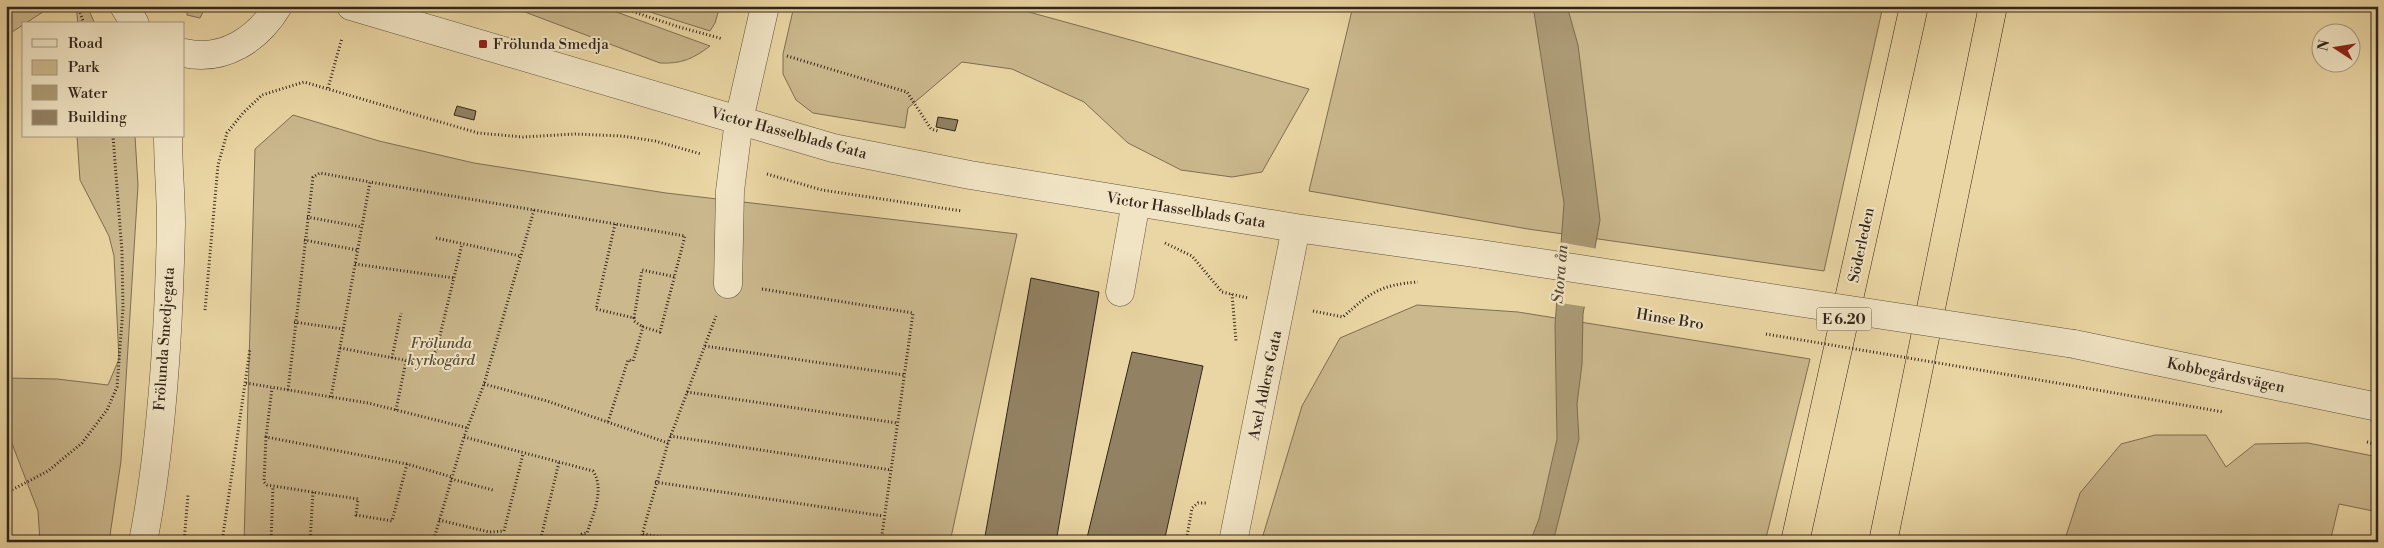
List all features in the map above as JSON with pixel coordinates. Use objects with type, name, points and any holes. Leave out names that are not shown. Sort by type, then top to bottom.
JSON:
[{"type":"highway","name":"Söderleden","points":[[1795,542],[1914,6]]},
{"type":"highway","points":[[1883,542],[1993,6]]},
{"type":"street","points":[[124,6],[134,22]]},
{"type":"street","points":[[185,53],[209,54],[227,51],[243,44],[258,34],[270,21],[278,6]]},
{"type":"street","name":"Victor Hasselblads Gata","points":[[351,6],[833,148],[970,175],[1296,228]]},
{"type":"street","points":[[728,284],[730,191],[740,120],[766,6]]},
{"type":"street","name":"Frölunda Smedjegata","points":[[143,542],[153,480],[166,344],[171,222],[168,138]]},
{"type":"street","points":[[1120,292],[1136,202]]},
{"type":"street","name":"Kobbegårdsvägen","points":[[1296,228],[1481,254],[2074,344],[2378,407]]},
{"type":"street","name":"Axel Adlers Gata","points":[[1233,542],[1296,228]]},
{"type":"path","points":[[78,6],[83,22]]},
{"type":"path","points":[[328,88],[351,6]]},
{"type":"path","points":[[204,315],[214,187],[227,133],[243,113],[262,95],[304,82],[478,132],[524,137],[575,134],[622,136],[656,141],[822,190],[967,212]]},
{"type":"path","points":[[6,494],[48,471],[82,443],[107,410],[117,387],[123,308],[122,252],[113,138]]},
{"type":"path","points":[[288,390],[304,240],[313,177],[316,174],[685,236],[676,277],[660,332],[644,327],[634,321],[642,270],[676,277]]},
{"type":"path","points":[[331,397],[370,182]]},
{"type":"path","points":[[433,542],[464,436],[484,384],[534,210]]},
{"type":"path","points":[[307,217],[362,227]]},
{"type":"path","points":[[615,224],[596,307],[599,310],[634,318]]},
{"type":"path","points":[[1131,236],[1164,243],[1192,256],[1222,292],[1343,317],[1369,294],[1391,284],[1427,281]]},
{"type":"path","points":[[436,238],[520,256]]},
{"type":"path","points":[[304,240],[358,250]]},
{"type":"path","points":[[340,348],[422,363],[432,359],[437,348],[462,244]]},
{"type":"path","points":[[355,264],[454,278]]},
{"type":"path","points":[[640,542],[655,482],[670,436],[728,284],[913,313],[881,542]]},
{"type":"path","points":[[392,358],[401,313]]},
{"type":"path","points":[[294,322],[343,329]]},
{"type":"path","points":[[608,422],[628,360],[633,361],[644,327]]},
{"type":"path","points":[[1764,334],[2226,413]]},
{"type":"path","points":[[705,346],[904,375]]},
{"type":"path","points":[[222,542],[250,349]]},
{"type":"path","points":[[396,410],[406,361]]},
{"type":"path","points":[[246,383],[396,410],[468,428]]},
{"type":"path","points":[[484,384],[519,392],[668,443]]},
{"type":"path","points":[[272,388],[266,437],[264,484],[358,499],[356,515],[392,520],[407,464]]},
{"type":"path","points":[[687,392],[897,423]]},
{"type":"path","points":[[464,436],[523,454],[593,471],[598,479],[599,492],[587,533],[582,534],[580,542]]},
{"type":"path","points":[[670,436],[891,470]]},
{"type":"path","points":[[266,437],[407,464],[493,490]]},
{"type":"path","points":[[2359,440],[2378,445]]},
{"type":"path","points":[[439,520],[489,532],[504,531],[523,454]]},
{"type":"path","points":[[540,542],[559,462]]},
{"type":"path","points":[[655,482],[884,516]]},
{"type":"path","points":[[271,542],[273,486]]},
{"type":"path","points":[[184,542],[188,492]]},
{"type":"path","points":[[310,542],[313,492]]},
{"type":"path","points":[[643,534],[689,542]]},
{"type":"green space","points":[[6,6],[52,6],[27,22],[22,22],[22,26],[6,36]]},
{"type":"green space","points":[[76,6],[87,6],[94,22],[78,22]]},
{"type":"green space","points":[[187,6],[206,6],[200,18],[187,15]]},
{"type":"green space","points":[[509,6],[600,6],[710,46],[686,60],[674,63],[660,63]]},
{"type":"green space","points":[[631,6],[720,6],[715,23],[710,31]]},
{"type":"green space","points":[[794,6],[1007,6],[1309,89],[1262,172],[1232,177],[1181,170],[1128,143],[1084,102],[1012,69],[962,62],[908,108],[905,128],[813,113],[796,100],[783,74],[783,54]]},
{"type":"green space","points":[[1353,6],[1883,6],[1824,271],[1528,229],[1309,191]]},
{"type":"green space","name":"Frölunda kyrkogård","points":[[293,115],[379,141],[474,163],[666,193],[1017,234],[950,542],[244,542],[255,149]]},
{"type":"green space","points":[[77,138],[135,138],[138,185],[121,461],[109,542],[40,542],[38,511],[6,428],[6,378],[57,379],[108,385],[119,359],[114,256],[109,236],[80,180]]},
{"type":"green space","points":[[1417,305],[1518,312],[1810,359],[1765,542],[1261,542],[1302,406],[1340,338]]},
{"type":"green space","points":[[2155,435],[2206,435],[2226,467],[2255,444],[2308,443],[2378,457],[2378,512],[2339,504],[2330,542],[2064,542],[2080,493],[2121,444]]},
{"type":"water","name":"Stora ån","points":[[1533,6],[1567,6],[1578,45],[1600,220],[1583,314],[1582,364],[1577,404],[1579,439],[1553,542],[1530,542],[1539,519],[1557,439],[1555,325],[1564,203]]},
{"type":"pier","points":[[1559,242],[1598,249],[1587,307],[1554,302]]},
{"type":"building","points":[[457,106],[476,111],[474,120],[454,115]]},
{"type":"building","points":[[938,117],[958,120],[955,131],[936,127]]},
{"type":"building","points":[[1031,278],[1099,292],[1056,542],[984,542]]},
{"type":"building","points":[[1132,352],[1203,366],[1164,542],[1086,542]]},
{"type":"place","name":"Frölunda Smedja","points":[[483,44]]}]
